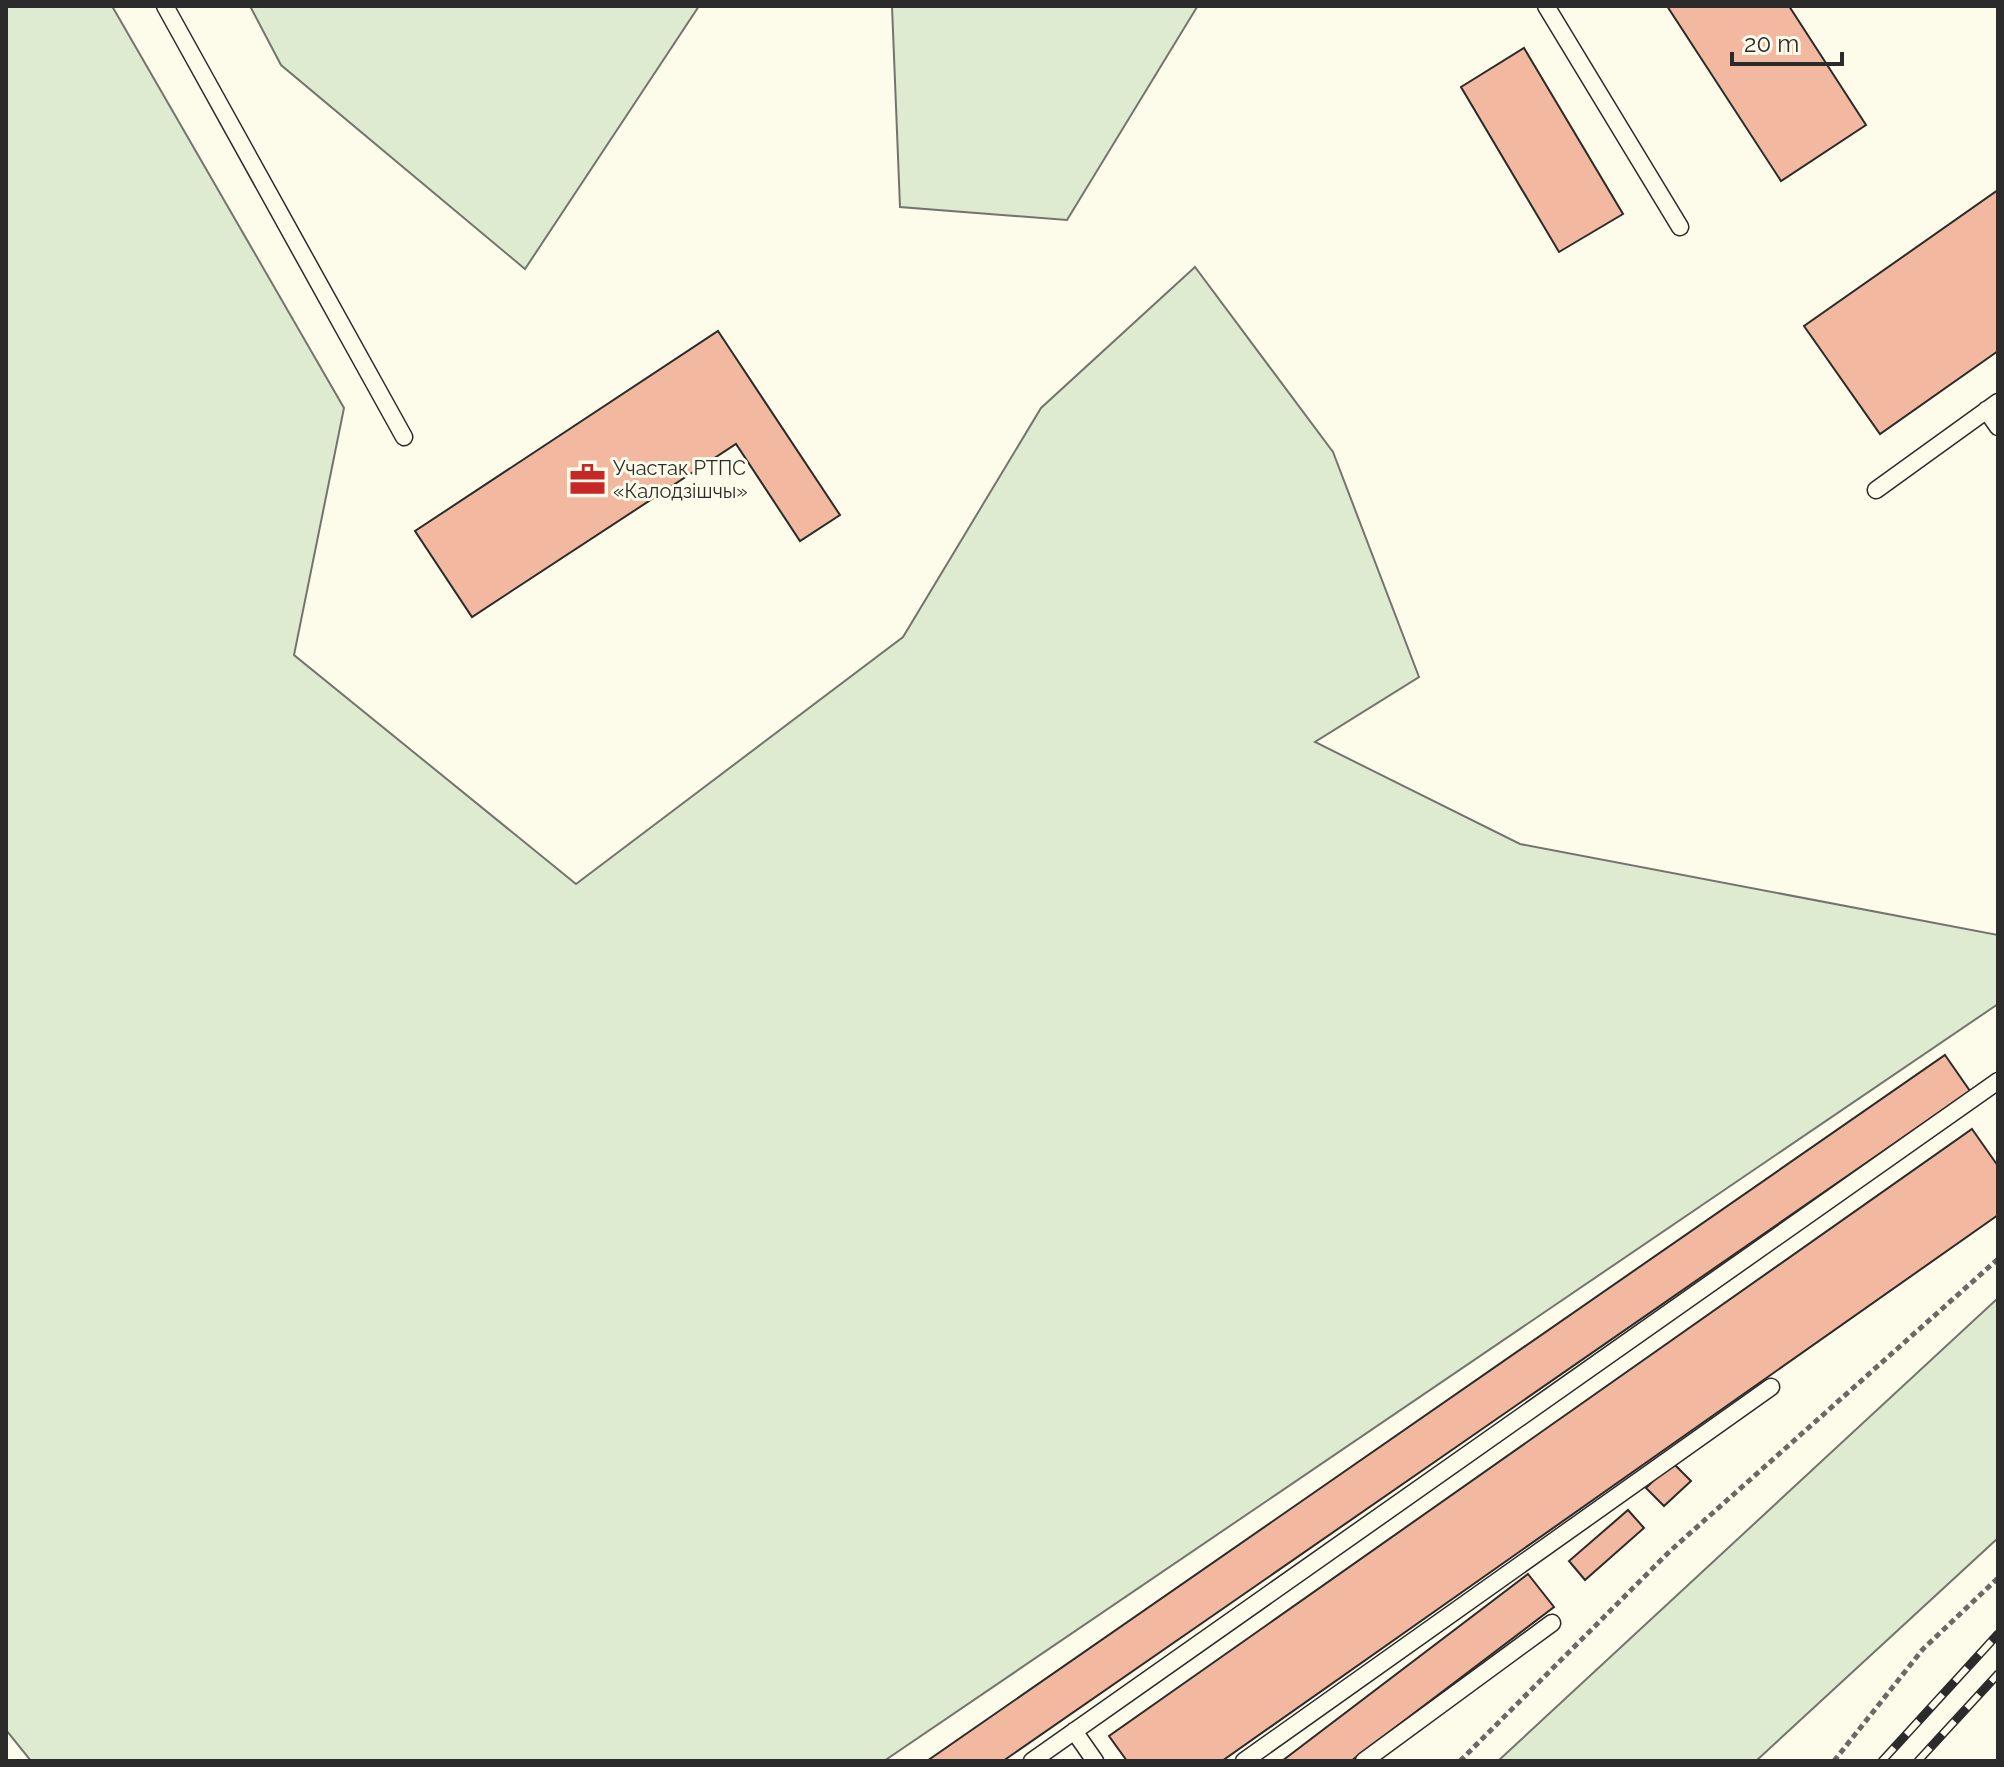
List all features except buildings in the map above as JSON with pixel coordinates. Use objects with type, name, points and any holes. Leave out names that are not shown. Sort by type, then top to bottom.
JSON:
[{"type":"lane","points":[[165,6],[404,437]]},
{"type":"lane","points":[[1546,6],[1680,227]]},
{"type":"lane","points":[[1876,490],[1992,406],[1998,427]]},
{"type":"lane","points":[[1032,1761],[1998,1081]]},
{"type":"lane","points":[[1244,1761],[1771,1387]]},
{"type":"lane","points":[[1364,1761],[1552,1623]]},
{"type":"lane","points":[[1074,1731],[1095,1761]]},
{"type":"path","points":[[1460,1761],[1670,1551],[1998,1259]]},
{"type":"path","points":[[1834,1761],[1923,1649],[1998,1578]]},
{"type":"green space","points":[[6,6],[112,6],[344,408],[294,655],[576,884],[903,637],[1041,408],[1195,267],[1333,452],[1419,677],[1315,742],[1520,844],[1998,935],[1998,1004],[884,1761],[31,1761],[6,1730]]},
{"type":"green space","points":[[250,6],[699,6],[525,269],[281,65]]},
{"type":"green space","points":[[892,6],[1197,7],[1067,220],[900,207]]},
{"type":"green space","points":[[1998,1298],[1998,1538],[1756,1761],[1498,1761]]},
{"type":"railway","points":[[1882,1761],[1998,1634]]},
{"type":"railway","points":[[1918,1761],[1998,1674]]},
{"type":"place","name":"Участак РТПС «Калодзішчы»","points":[[587,479]]}]
